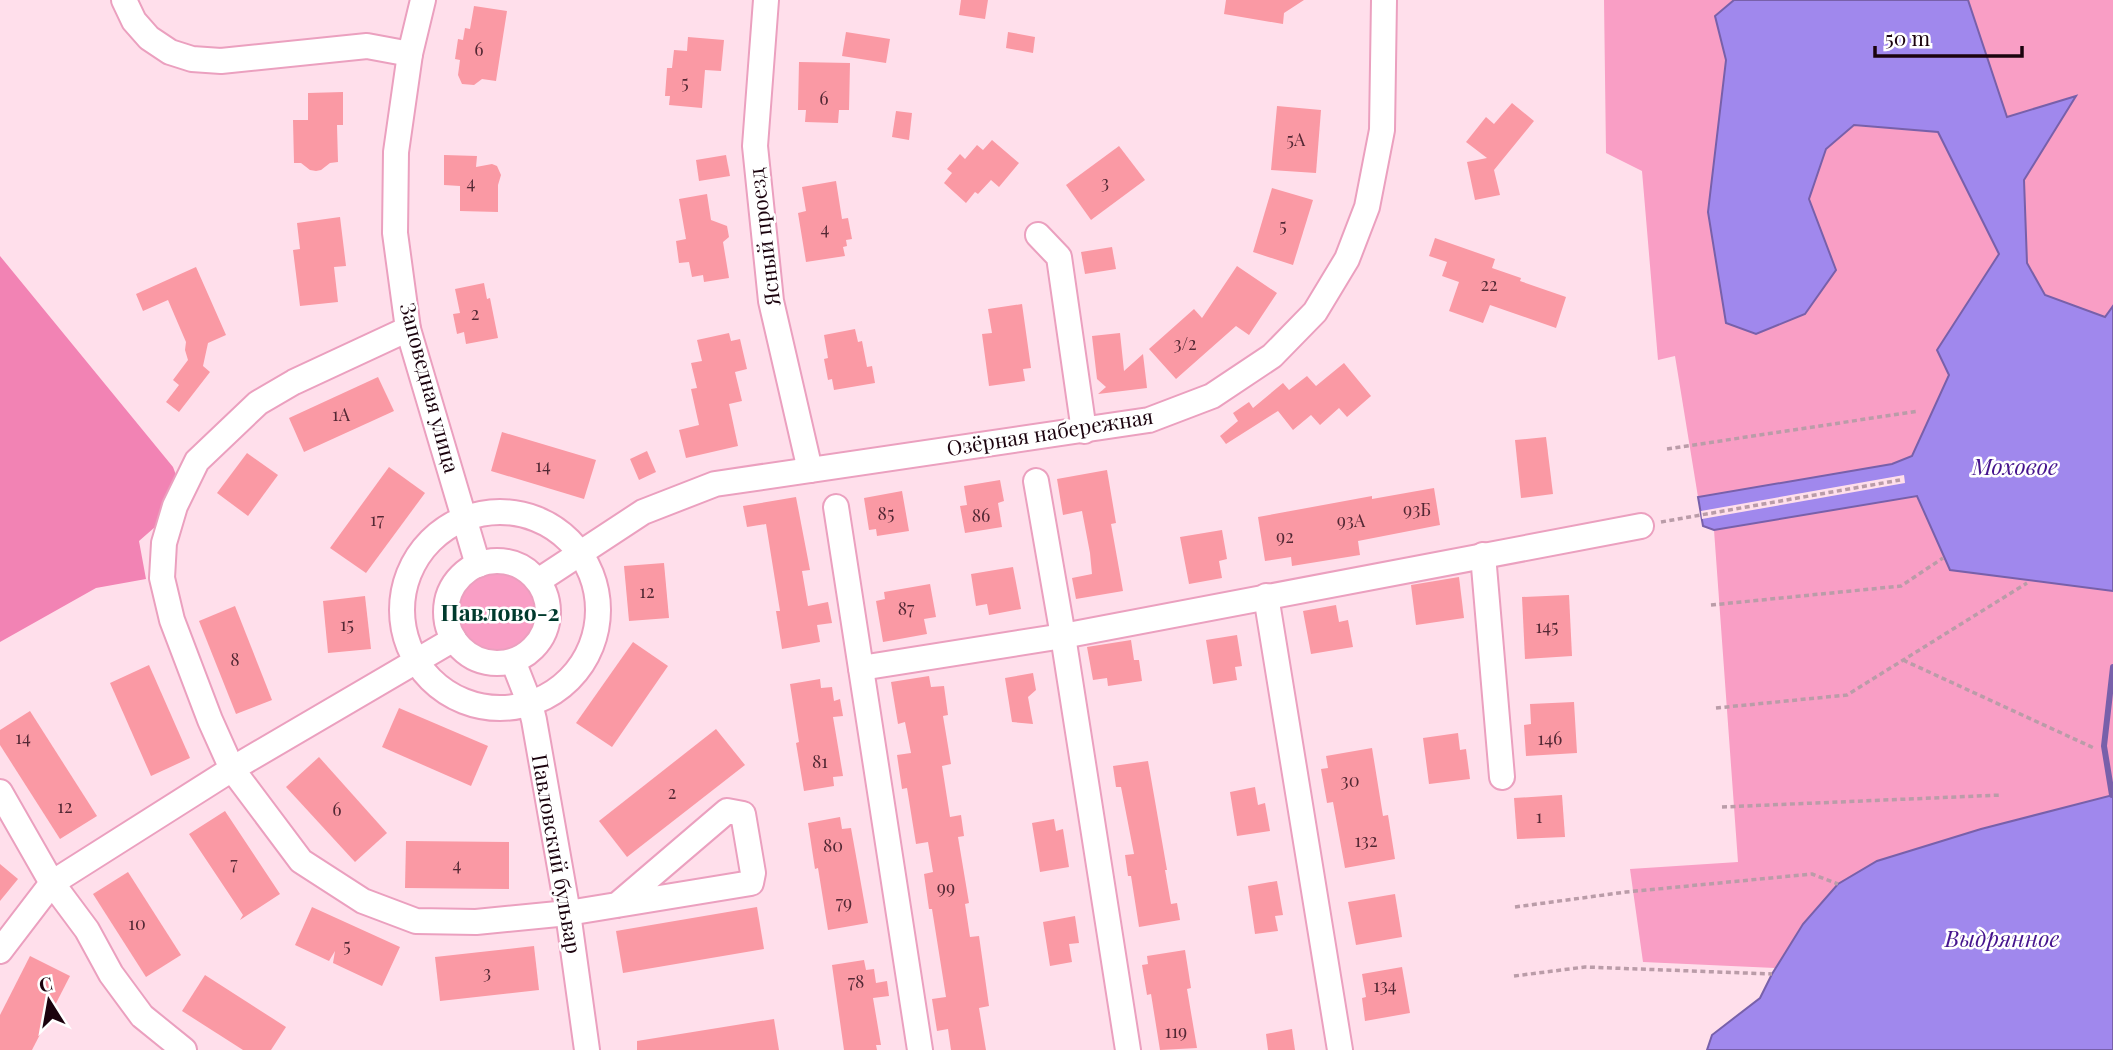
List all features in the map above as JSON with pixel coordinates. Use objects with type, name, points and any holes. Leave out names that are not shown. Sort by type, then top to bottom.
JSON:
[{"type":"street","points":[[124,0],[134,20],[149,38],[170,52],[192,59],[221,61],[367,46],[411,54]]},
{"type":"street","name":"Заповедная улица","points":[[423,0],[411,54],[396,152],[395,233],[408,329],[478,565]]},
{"type":"street","name":"Ясный проезд","points":[[766,0],[755,146],[771,300],[810,470]]},
{"type":"street","name":"Озёрная набережная","points":[[538,581],[643,512],[715,484],[1149,420],[1212,396],[1272,356],[1315,312],[1347,259],[1367,207],[1382,130],[1384,0]]},
{"type":"street","points":[[1038,235],[1059,257],[1084,430]]},
{"type":"street","points":[[408,329],[294,382],[258,402],[197,461],[175,506],[164,543],[162,578],[172,620],[209,720],[232,769],[301,861],[363,901],[416,920],[476,922],[568,913],[617,905],[751,883],[752,873],[743,814],[727,811],[617,905]]},
{"type":"street","points":[[1036,481],[1128,1050]]},
{"type":"street","points":[[836,507],[920,1050]]},
{"type":"street","points":[[497,510],[529,515],[558,529],[581,552],[594,579],[599,610],[594,640],[580,668],[558,690],[530,704],[505,708],[479,706],[455,698],[433,683],[415,661],[403,630],[402,596],[413,562],[435,535],[465,517],[497,510]]},
{"type":"street","points":[[861,668],[1063,636],[1641,526]]},
{"type":"street","points":[[1483,555],[1502,777]]},
{"type":"street","points":[[495,561],[511,563],[526,570],[538,581],[547,599],[548,618],[542,636],[530,651],[513,661],[496,663],[480,660],[465,652],[454,639],[447,623],[447,605],[452,588],[463,574],[478,565],[495,561]]},
{"type":"street","points":[[1266,596],[1340,1050]]},
{"type":"street","points":[[0,951],[52,883],[232,769],[454,639]]},
{"type":"street","name":"Павловский бульвар","points":[[513,661],[530,704],[568,913],[587,1050]]},
{"type":"street","points":[[0,792],[52,883],[87,930],[111,974],[142,1016],[184,1050]]},
{"type":"path","points":[[1667,449],[1919,411]]},
{"type":"path","points":[[1641,526],[1900,480]]},
{"type":"path","points":[[1711,605],[1901,586],[1943,558]]},
{"type":"path","points":[[1716,708],[1847,695],[2027,583]]},
{"type":"path","points":[[1903,660],[2096,749]]},
{"type":"path","points":[[1721,807],[2002,795]]},
{"type":"path","points":[[1515,907],[1626,892],[1812,874],[1838,884]]},
{"type":"path","points":[[1514,976],[1585,967],[1772,974]]},
{"type":"shaded area","points":[[1604,0],[1734,0],[1715,16],[1726,59],[1708,212],[1836,270],[1809,199],[1826,149],[1854,125],[1938,132],[1999,254],[1937,350],[1949,375],[1913,456],[1892,464],[1698,497],[1675,356],[1658,360],[1642,171],[1606,153]]},
{"type":"shaded area","points":[[1968,0],[2113,0],[2113,306],[2105,318],[2045,295],[2027,263],[2024,180],[2075,97],[2007,117]]},
{"type":"shaded area","points":[[0,256],[173,467],[181,488],[163,520],[139,541],[146,579],[96,588],[0,642]]},
{"type":"shaded area","points":[[1918,496],[1950,570],[2113,591],[2113,795],[1981,829],[1803,924],[1775,968],[1643,962],[1630,869],[1738,862],[1714,530]]},
{"type":"shaded area","points":[[498,571],[514,574],[528,583],[537,597],[540,613],[537,629],[528,643],[514,652],[498,655],[482,652],[468,643],[459,629],[456,613],[459,597],[468,583],[482,574]]},
{"type":"water","name":"Моховое","points":[[1734,0],[1968,0],[2007,117],[2076,96],[2024,180],[2027,263],[2045,295],[2105,317],[2113,306],[2113,591],[1950,570],[1917,496],[1714,530],[1703,526],[1698,497],[1892,464],[1912,456],[1949,375],[1937,350],[1999,254],[1938,132],[1854,125],[1826,149],[1809,199],[1836,270],[1805,314],[1756,334],[1726,323],[1708,212],[1726,60],[1715,16]]},
{"type":"water","name":"Выдрянное","points":[[2113,795],[2113,1050],[1707,1050],[1712,1035],[1760,998],[1803,924],[1838,884],[1877,861],[1981,829]]},
{"type":"pier","points":[[1904,475],[1905,483],[1702,519],[1701,511]]},
{"type":"building","points":[[961,0],[988,0],[985,19],[959,15]]},
{"type":"building","points":[[1226,0],[1304,0],[1284,13],[1283,24],[1224,14]]},
{"type":"building","points":[[474,6],[507,11],[496,81],[482,79],[474,85],[462,84],[458,75],[460,60],[455,59],[458,39],[463,40],[465,28],[470,29]]},
{"type":"building","points":[[846,32],[890,39],[886,63],[842,56]]},
{"type":"building","points":[[1008,32],[1035,37],[1033,53],[1006,48]]},
{"type":"building","points":[[688,37],[724,40],[721,71],[705,70],[702,108],[669,105],[670,96],[665,96],[667,68],[672,68],[674,50],[687,51]]},
{"type":"building","points":[[799,62],[850,63],[849,110],[839,110],[838,123],[805,122],[806,110],[798,110]]},
{"type":"building","points":[[343,92],[343,125],[337,125],[338,162],[330,163],[316,171],[301,163],[294,163],[293,120],[308,120],[308,93]]},
{"type":"building","points":[[1512,103],[1534,121],[1494,170],[1500,195],[1475,200],[1467,162],[1487,158],[1466,142],[1486,117],[1494,124]]},
{"type":"building","points":[[1277,106],[1321,110],[1316,173],[1271,170]]},
{"type":"building","points":[[896,111],[912,113],[909,140],[892,137]]},
{"type":"building","points":[[992,140],[1019,163],[999,187],[991,180],[966,203],[944,183],[952,173],[947,169],[960,154],[965,159],[977,145],[983,150]]},
{"type":"building","points":[[1119,146],[1145,180],[1091,220],[1066,185]]},
{"type":"building","points":[[444,155],[477,156],[476,167],[492,164],[497,166],[501,175],[498,185],[498,212],[460,211],[460,186],[444,185]]},
{"type":"building","points":[[726,155],[730,176],[699,181],[696,160]]},
{"type":"building","points":[[836,181],[842,219],[848,218],[852,239],[846,240],[847,246],[843,247],[845,256],[806,262],[798,213],[806,211],[802,187]]},
{"type":"building","points":[[1272,188],[1313,200],[1293,265],[1253,252]]},
{"type":"building","points":[[707,194],[711,220],[727,226],[729,237],[723,242],[729,278],[704,282],[703,275],[692,277],[689,262],[679,263],[676,241],[686,239],[679,199]]},
{"type":"building","points":[[340,217],[346,266],[334,267],[338,302],[300,306],[293,250],[300,249],[297,223]]},
{"type":"building","points":[[1435,238],[1495,259],[1492,268],[1566,297],[1556,328],[1490,305],[1483,323],[1449,311],[1459,282],[1442,276],[1447,262],[1429,256]]},
{"type":"building","points":[[1112,247],[1116,269],[1085,274],[1081,252]]},
{"type":"building","points":[[1237,266],[1277,293],[1249,335],[1236,326],[1176,379],[1149,349],[1194,309],[1202,318]]},
{"type":"building","points":[[196,267],[226,335],[208,343],[203,366],[210,372],[179,412],[166,402],[179,385],[173,380],[188,360],[186,342],[168,300],[143,311],[136,294]]},
{"type":"building","points":[[484,283],[487,299],[490,298],[498,338],[466,344],[464,332],[457,334],[453,314],[460,313],[455,289]]},
{"type":"building","points":[[1022,304],[1031,368],[1023,369],[1025,381],[989,386],[982,334],[992,333],[988,309]]},
{"type":"building","points":[[855,329],[858,342],[862,341],[867,367],[872,366],[875,383],[834,390],[832,379],[828,380],[824,359],[828,358],[824,335]]},
{"type":"building","points":[[729,333],[731,341],[740,339],[747,369],[735,372],[742,401],[729,404],[738,446],[686,458],[679,430],[699,425],[691,389],[697,388],[691,363],[702,361],[697,340]]},
{"type":"building","points":[[1120,333],[1124,371],[1143,354],[1147,388],[1098,394],[1106,387],[1097,379],[1092,336]]},
{"type":"building","points":[[1344,363],[1371,396],[1347,417],[1339,408],[1320,425],[1311,415],[1293,430],[1278,411],[1226,444],[1220,436],[1238,421],[1233,413],[1249,402],[1253,408],[1283,383],[1289,390],[1307,376],[1316,386]]},
{"type":"building","points":[[378,377],[394,411],[304,452],[289,418]]},
{"type":"building","points":[[502,432],[596,460],[584,499],[491,471]]},
{"type":"building","points":[[1546,437],[1553,494],[1521,498],[1515,440]]},
{"type":"building","points":[[647,451],[656,472],[639,480],[630,459]]},
{"type":"building","points":[[247,453],[278,475],[248,516],[217,493]]},
{"type":"building","points":[[389,467],[425,493],[366,573],[330,548]]},
{"type":"building","points":[[1107,470],[1116,523],[1111,524],[1123,591],[1076,599],[1072,578],[1092,574],[1090,553],[1082,511],[1063,515],[1057,479]]},
{"type":"building","points":[[1000,480],[1004,501],[998,503],[1002,527],[965,533],[960,506],[967,505],[964,486]]},
{"type":"building","points":[[1434,488],[1440,525],[1358,541],[1360,555],[1292,566],[1291,557],[1265,561],[1258,517],[1372,496],[1372,499]]},
{"type":"building","points":[[902,491],[909,531],[877,536],[876,529],[869,530],[864,498]]},
{"type":"building","points":[[796,497],[810,570],[802,571],[808,606],[828,602],[832,623],[817,625],[820,642],[782,649],[776,611],[780,611],[766,524],[747,527],[743,506]]},
{"type":"building","points":[[1222,530],[1227,559],[1219,561],[1222,578],[1189,584],[1180,537]]},
{"type":"building","points":[[664,563],[669,618],[629,621],[624,566]]},
{"type":"building","points":[[1013,567],[1021,609],[989,615],[987,604],[976,606],[971,574]]},
{"type":"building","points":[[1459,577],[1464,618],[1416,625],[1411,585]]},
{"type":"building","points":[[930,584],[936,617],[924,619],[927,634],[883,642],[876,601],[885,599],[884,592]]},
{"type":"building","points":[[1569,595],[1572,656],[1525,659],[1522,597]]},
{"type":"building","points":[[365,596],[371,649],[328,653],[323,601]]},
{"type":"building","points":[[1336,605],[1339,622],[1348,620],[1353,647],[1311,654],[1303,611]]},
{"type":"building","points":[[235,606],[272,700],[236,714],[199,621]]},
{"type":"building","points":[[1237,635],[1242,666],[1235,667],[1237,680],[1213,684],[1206,640]]},
{"type":"building","points":[[1131,640],[1134,660],[1139,660],[1142,681],[1108,686],[1107,678],[1093,680],[1087,647]]},
{"type":"building","points":[[633,642],[668,666],[612,747],[576,723]]},
{"type":"building","points":[[149,665],[190,758],[151,776],[110,683]]},
{"type":"building","points":[[1033,673],[1036,690],[1028,697],[1033,724],[1012,722],[1005,678]]},
{"type":"building","points":[[929,676],[931,687],[944,686],[948,715],[943,716],[951,764],[942,766],[950,817],[961,815],[964,836],[958,837],[969,903],[965,904],[970,937],[979,936],[989,1006],[979,1008],[986,1050],[951,1050],[948,1029],[937,1031],[932,999],[946,997],[924,874],[933,872],[928,842],[916,844],[907,788],[902,789],[897,755],[911,753],[905,722],[898,724],[891,682]]},
{"type":"building","points":[[820,679],[821,688],[832,687],[834,701],[840,699],[843,716],[833,717],[843,776],[833,777],[834,786],[804,791],[790,684]]},
{"type":"building","points":[[1574,702],[1577,753],[1526,756],[1524,725],[1531,724],[1530,704]]},
{"type":"building","points":[[399,708],[488,746],[471,786],[382,747]]},
{"type":"building","points":[[30,711],[97,816],[60,839],[0,745],[0,730]]},
{"type":"building","points":[[716,729],[745,765],[627,857],[599,821]]},
{"type":"building","points":[[1458,733],[1460,750],[1466,749],[1470,779],[1429,784],[1423,738]]},
{"type":"building","points":[[1372,748],[1383,816],[1388,815],[1395,859],[1345,868],[1333,802],[1327,803],[1321,769],[1328,768],[1326,756]]},
{"type":"building","points":[[319,757],[387,833],[355,862],[286,787]]},
{"type":"building","points":[[1148,761],[1171,904],[1177,903],[1180,920],[1139,927],[1125,855],[1134,854],[1121,787],[1116,787],[1113,766]]},
{"type":"building","points":[[1255,787],[1258,805],[1265,803],[1270,831],[1237,836],[1230,792]]},
{"type":"building","points":[[1562,795],[1565,837],[1517,839],[1514,798]]},
{"type":"building","points":[[225,811],[280,894],[240,920],[243,915],[189,834]]},
{"type":"building","points":[[840,817],[842,829],[851,828],[868,923],[828,930],[808,823]]},
{"type":"building","points":[[1054,819],[1056,831],[1063,829],[1069,867],[1040,872],[1032,823]]},
{"type":"building","points":[[406,841],[509,842],[509,889],[405,888]]},
{"type":"building","points":[[0,864],[18,879],[0,901]]},
{"type":"building","points":[[128,872],[181,955],[146,977],[93,894]]},
{"type":"building","points":[[1277,881],[1283,915],[1275,916],[1278,931],[1255,934],[1248,886]]},
{"type":"building","points":[[1395,894],[1402,937],[1356,945],[1348,902]]},
{"type":"building","points":[[312,907],[400,947],[382,986],[333,963],[335,951],[329,961],[295,945]]},
{"type":"building","points":[[757,907],[764,949],[623,973],[616,931]]},
{"type":"building","points":[[1075,916],[1079,943],[1069,944],[1072,962],[1050,966],[1043,922]]},
{"type":"building","points":[[534,946],[539,990],[440,1001],[435,957]]},
{"type":"building","points":[[1185,950],[1191,988],[1187,989],[1197,1048],[1160,1050],[1151,994],[1147,995],[1142,965],[1148,964],[1147,956]]},
{"type":"building","points":[[30,956],[70,976],[32,1050],[0,1050],[0,1015]]},
{"type":"building","points":[[864,960],[866,970],[874,969],[876,983],[887,981],[889,996],[873,998],[881,1045],[876,1045],[877,1050],[844,1050],[832,965]]},
{"type":"building","points":[[1402,967],[1410,1013],[1365,1021],[1362,998],[1366,997],[1362,974]]},
{"type":"building","points":[[205,975],[286,1027],[271,1050],[243,1050],[182,1011]]},
{"type":"building","points":[[774,1019],[779,1050],[637,1050],[637,1041]]},
{"type":"building","points":[[1292,1029],[1295,1050],[1268,1050],[1266,1034]]},
{"type":"waterway","points":[[2112,795],[2104,746],[2113,667]]},
{"type":"district","name":"Павлово-2","points":[[500,613]]}]
